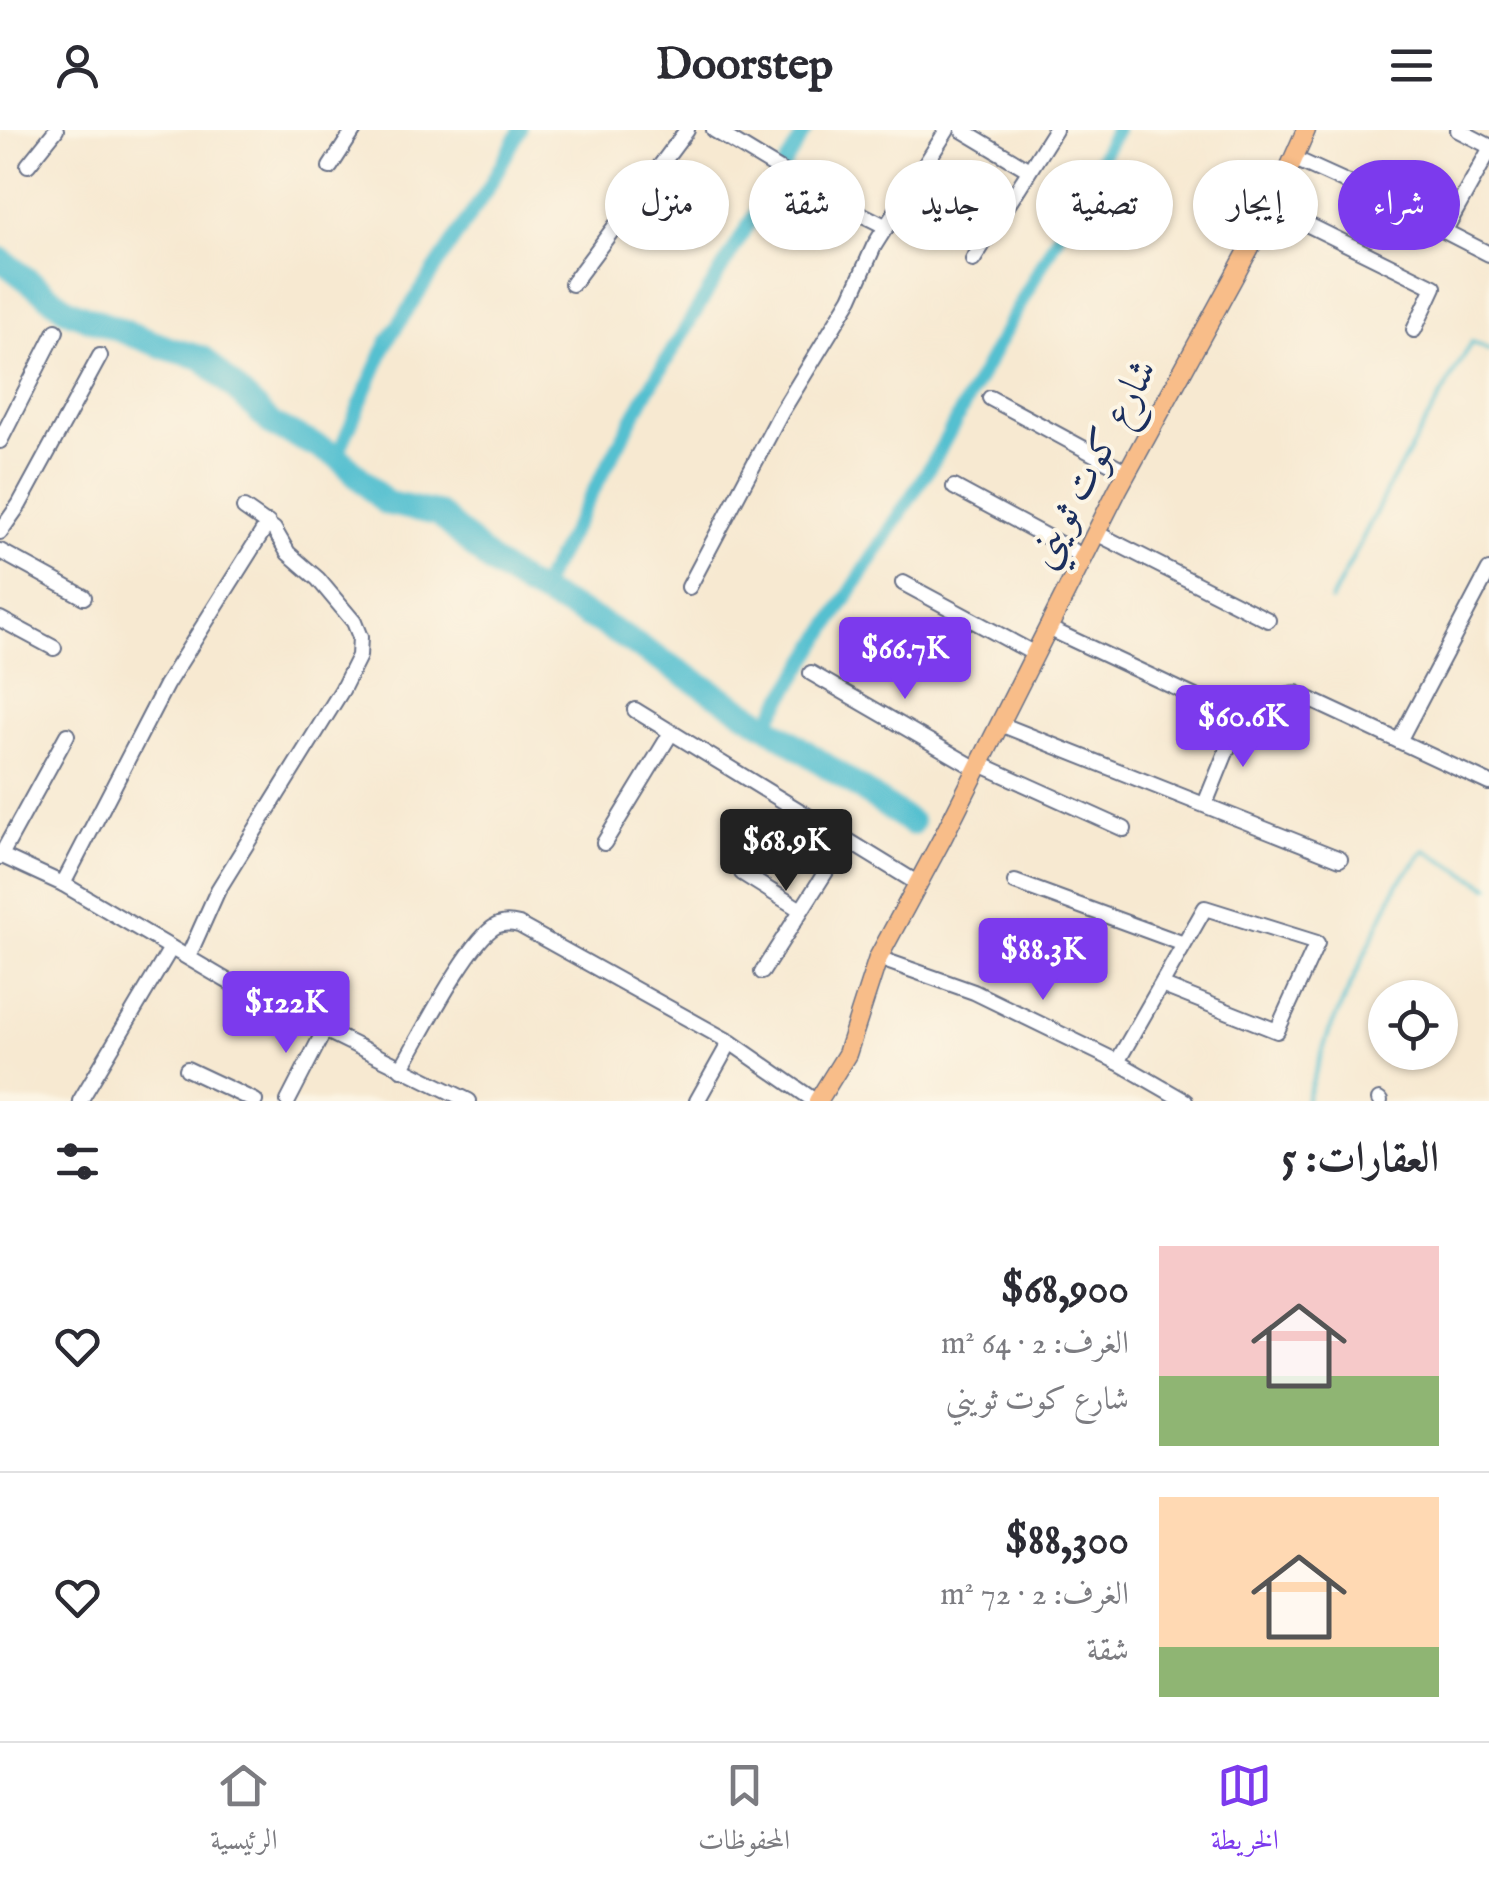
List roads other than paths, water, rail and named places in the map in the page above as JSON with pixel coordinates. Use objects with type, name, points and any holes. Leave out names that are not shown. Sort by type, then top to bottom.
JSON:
[{"type":"main road","name":"شارع كوت ثويني","points":[[1293,158],[1306,130]]},
{"type":"main road","name":"شارع كوت ثويني","points":[[816,1101],[847,1054],[878,958],[916,883],[979,767],[1127,472],[1248,250]]},
{"type":"street","points":[[28,165],[56,130]]},
{"type":"street","points":[[330,168],[354,130]]},
{"type":"street","points":[[572,284],[686,130]]},
{"type":"street","points":[[714,130],[885,226]]},
{"type":"street","points":[[928,160],[947,130]]},
{"type":"street","points":[[962,130],[1028,170]]},
{"type":"street","points":[[972,260],[1054,130]]},
{"type":"street","points":[[1458,130],[1489,149],[1460,202]]},
{"type":"street","points":[[1293,158],[1338,179]]},
{"type":"street","points":[[689,587],[782,411],[851,298],[885,230]]},
{"type":"street","points":[[1318,230],[1434,288],[1414,330]]},
{"type":"street","points":[[1460,238],[1489,254]]},
{"type":"street","points":[[0,441],[56,331]]},
{"type":"street","points":[[0,532],[100,356]]},
{"type":"street","points":[[990,398],[1127,472]]},
{"type":"street","points":[[954,487],[1084,557]]},
{"type":"street","points":[[188,957],[218,890],[342,690],[358,656],[360,637],[354,622],[318,579],[288,552],[268,522],[244,508]]},
{"type":"street","points":[[63,884],[166,685],[268,522]]},
{"type":"street","points":[[1096,533],[1268,620]]},
{"type":"street","points":[[0,552],[84,597]]},
{"type":"street","points":[[1399,741],[1489,570]]},
{"type":"street","points":[[903,584],[1035,654]]},
{"type":"street","points":[[0,619],[54,648]]},
{"type":"street","points":[[1048,628],[1240,718],[1261,714],[1279,696],[1296,693],[1489,783]]},
{"type":"street","points":[[811,673],[979,767],[1124,829]]},
{"type":"street","points":[[635,710],[916,883]]},
{"type":"street","points":[[1205,804],[1240,718]]},
{"type":"street","points":[[1000,724],[1340,859]]},
{"type":"street","points":[[604,843],[672,733]]},
{"type":"street","points":[[66,735],[0,856],[63,884],[242,989],[469,1101]]},
{"type":"street","points":[[762,972],[846,840]]},
{"type":"street","points":[[742,873],[801,910]]},
{"type":"street","points":[[1016,882],[1184,944]]},
{"type":"street","points":[[1117,1062],[1161,984],[1205,908],[1317,943],[1277,1030],[1161,984]]},
{"type":"street","points":[[401,1069],[474,949],[496,926],[507,922],[519,925],[730,1042],[816,1101]]},
{"type":"street","points":[[80,1101],[172,948]]},
{"type":"street","points":[[878,958],[974,992],[1117,1062],[1185,1101]]},
{"type":"street","points":[[288,1101],[324,1031]]},
{"type":"street","points":[[698,1101],[730,1042]]},
{"type":"street","points":[[187,1068],[255,1101]]},
{"type":"waterway","points":[[337,456],[388,340],[487,190],[520,130]]},
{"type":"waterway","points":[[539,591],[647,392],[806,130]]},
{"type":"waterway","points":[[766,725],[933,462],[1116,130]]},
{"type":"waterway","points":[[0,259],[67,310],[203,358],[273,425],[337,456],[386,503],[439,514],[493,564],[528,587],[599,622],[766,725],[911,823]]},
{"type":"waterway","points":[[1331,601],[1388,488],[1472,342],[1489,350]]},
{"type":"waterway","points":[[1306,1101],[1329,1032],[1397,885],[1425,850],[1489,887]]}]
